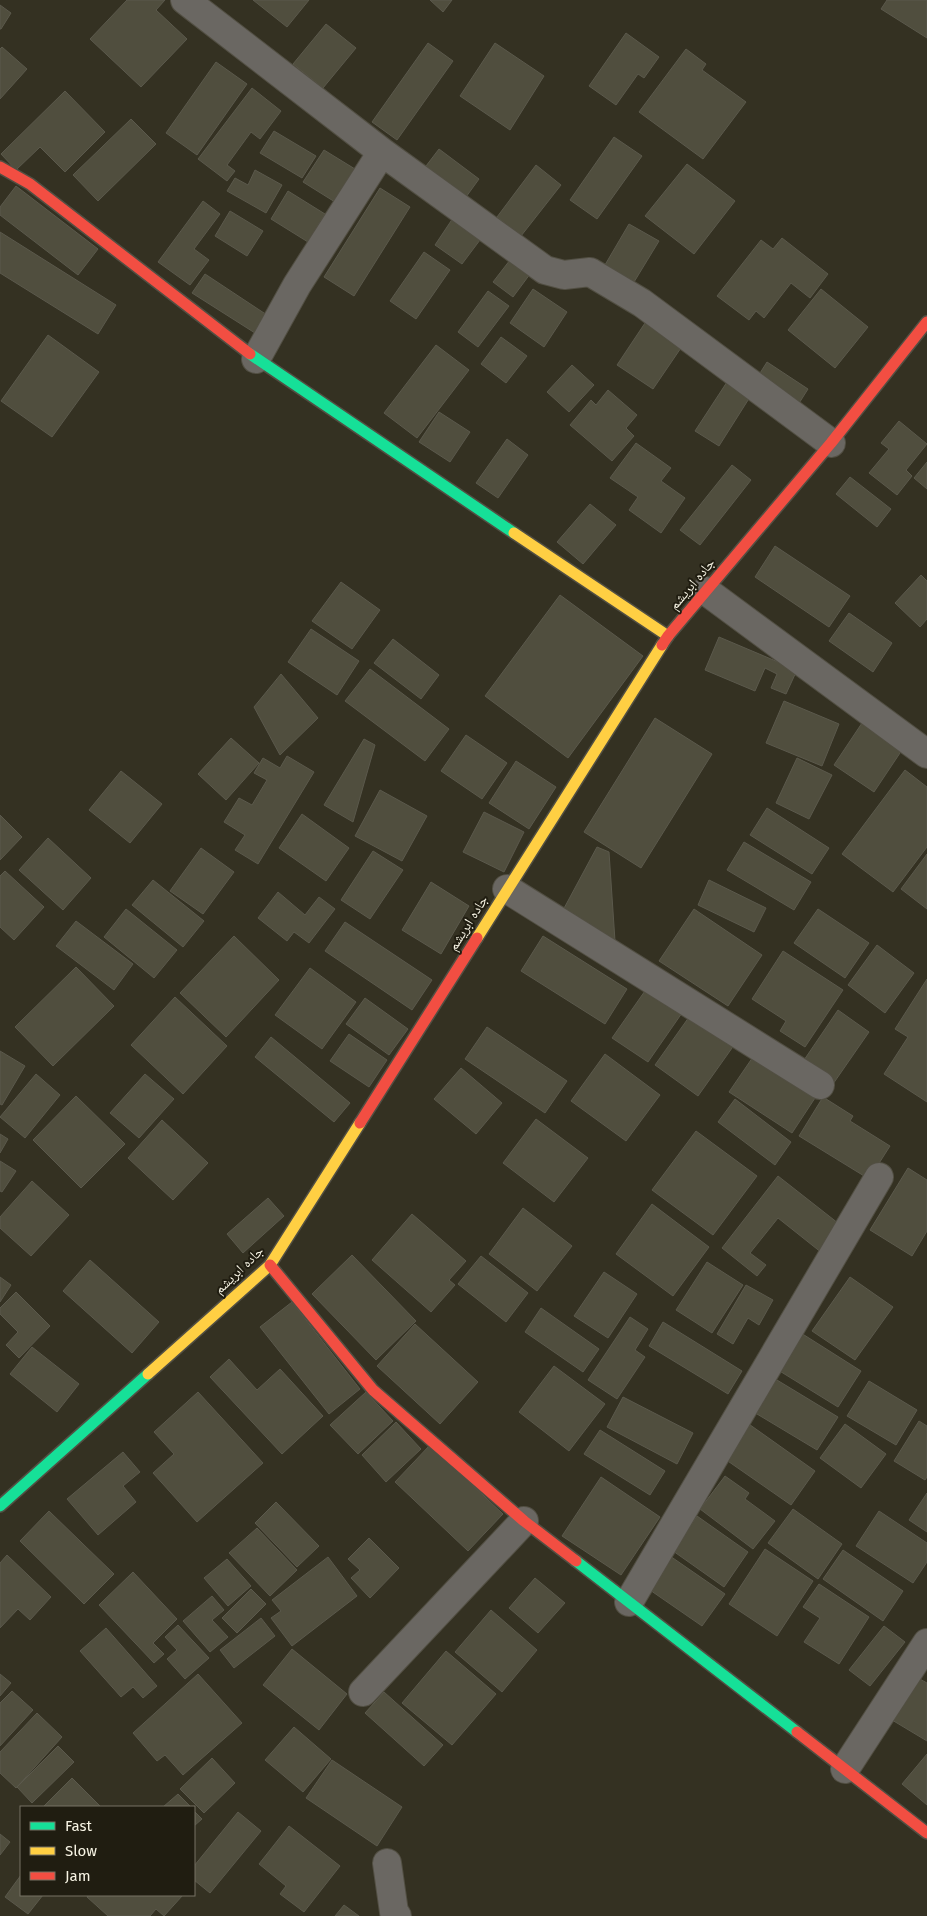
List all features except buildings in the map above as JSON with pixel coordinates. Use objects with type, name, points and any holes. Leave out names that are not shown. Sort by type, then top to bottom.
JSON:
[{"type":"street","points":[[185,0],[382,152],[545,270],[564,275],[590,272],[642,303],[831,443]]},
{"type":"street","points":[[256,359],[297,285],[382,152]]},
{"type":"street","points":[[0,167],[30,184],[256,359],[668,636]]},
{"type":"street","name":"جاده ابریشم","points":[[0,1506],[270,1265],[668,636],[831,443],[927,322]]},
{"type":"street","points":[[706,590],[927,754]]},
{"type":"street","points":[[507,889],[820,1085]]},
{"type":"street","points":[[629,1602],[879,1177]]},
{"type":"street","points":[[270,1265],[374,1390],[524,1521],[927,1833]]},
{"type":"street","points":[[363,1692],[524,1521]]},
{"type":"street","points":[[844,1769],[927,1643]]},
{"type":"street","points":[[386,1863],[394,1912],[398,1916]]},
{"type":"traffic: fast","points":[[250,354],[514,533]]},
{"type":"traffic: fast","points":[[0,1506],[148,1374]]},
{"type":"traffic: fast","points":[[576,1561],[797,1732]]},
{"type":"traffic: slow","points":[[514,533],[668,636]]},
{"type":"traffic: slow","points":[[477,938],[662,645]]},
{"type":"traffic: slow","points":[[148,1374],[270,1265],[360,1123]]},
{"type":"traffic: jam","points":[[0,167],[30,184],[250,354]]},
{"type":"traffic: jam","points":[[662,645],[831,443],[927,322]]},
{"type":"traffic: jam","points":[[360,1123],[477,938]]},
{"type":"traffic: jam","points":[[270,1265],[373,1390],[524,1521],[576,1561]]},
{"type":"traffic: jam","points":[[797,1732],[927,1833]]}]
